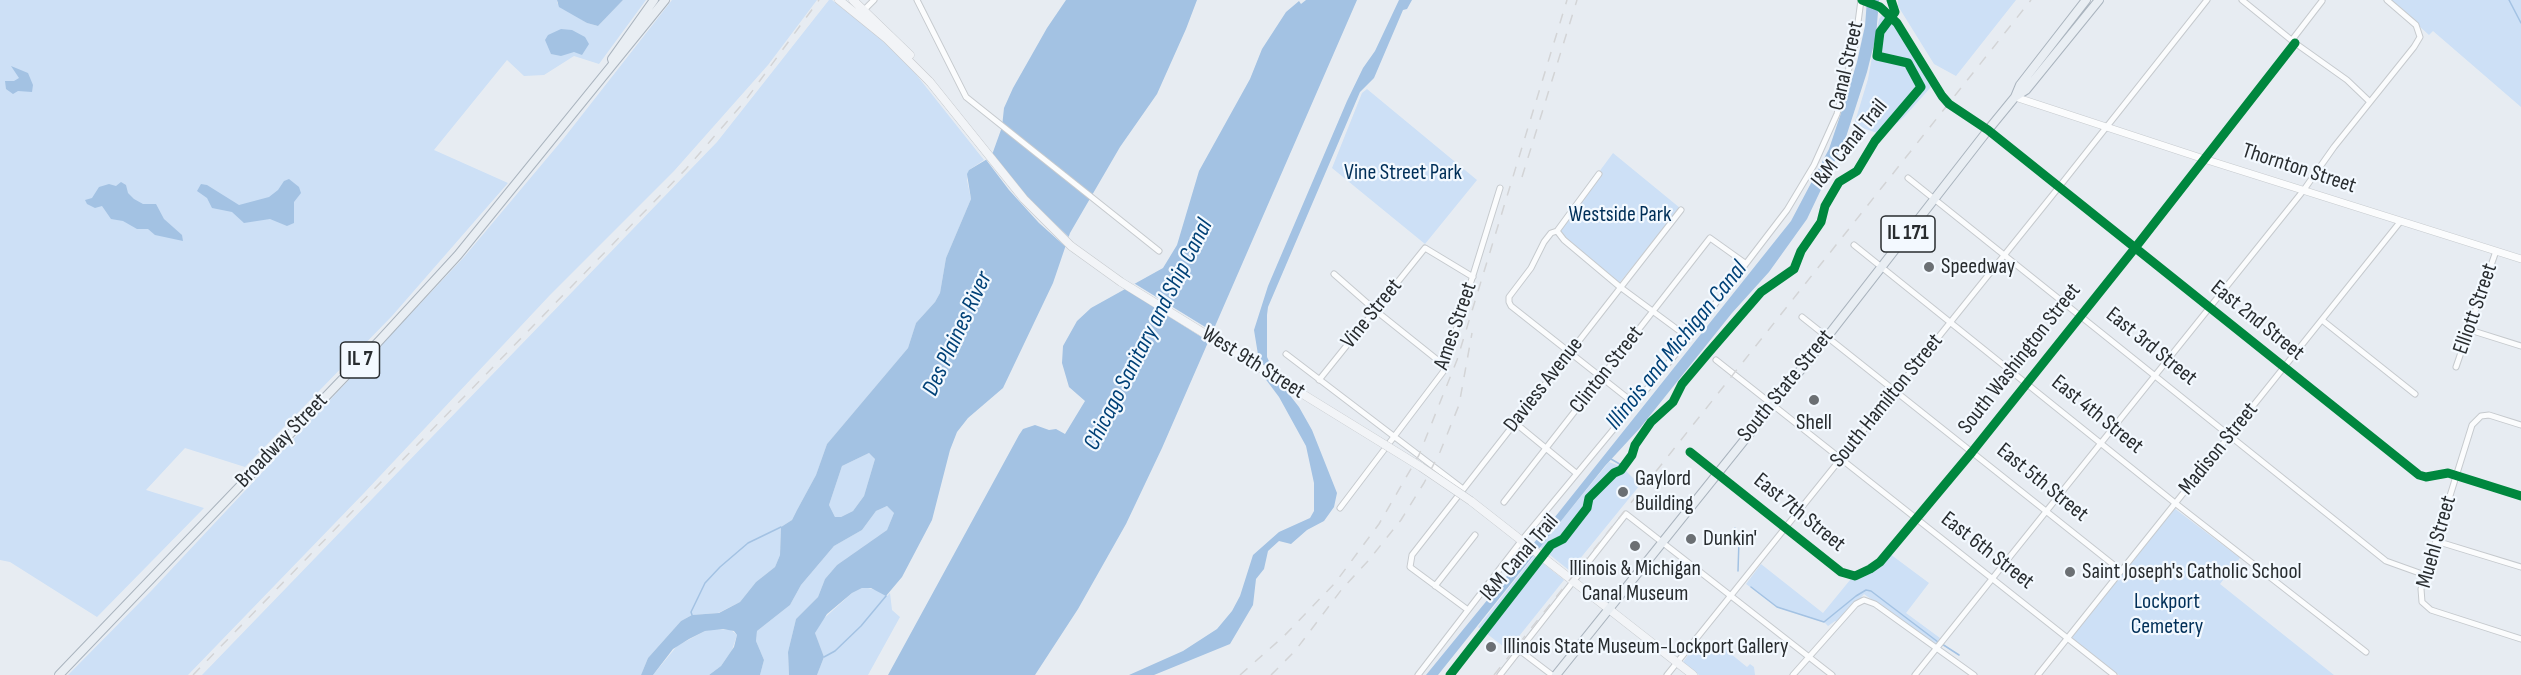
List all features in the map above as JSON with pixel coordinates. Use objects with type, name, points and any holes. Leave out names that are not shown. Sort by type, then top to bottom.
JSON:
[{"type":"main road","name":"Broadway Street","points":[[59,675],[458,255],[553,140],[613,62],[612,59],[654,0]]},
{"type":"main road","name":"Broadway Street","points":[[613,62],[617,62],[665,0]]},
{"type":"main road","name":"West 9th Street","points":[[839,0],[862,13],[903,46],[1024,199],[1071,246],[1121,282],[1421,467],[1471,501],[1693,675]]},
{"type":"main road","name":"West 9th Street","points":[[853,0],[862,13]]},
{"type":"main road","name":"IL 171","points":[[2015,97],[2020,86],[2086,0]]},
{"type":"main road","name":"IL 171","points":[[2015,97],[2026,90],[2098,0]]},
{"type":"main road","name":"South State Street","points":[[1554,675],[1827,337],[2015,97]]},
{"type":"street","points":[[862,13],[874,0]]},
{"type":"street","points":[[917,0],[966,97],[1159,251]]},
{"type":"street","name":"East 2nd Street","points":[[1861,0],[1880,7],[1905,33],[1946,102],[1988,130],[2419,475],[2426,477],[2441,473],[2457,475],[2521,496]]},
{"type":"street","name":"Canal Street","points":[[1419,675],[1522,540],[1689,338],[1787,210],[1826,140],[1845,86],[1855,45],[1861,0]]},
{"type":"street","name":"South Hamilton Street","points":[[1667,675],[2060,187],[2206,0]]},
{"type":"street","points":[[2242,0],[2347,80],[2370,102]]},
{"type":"street","points":[[1915,675],[2303,191],[2414,47],[2420,37],[2416,25],[2387,0]]},
{"type":"street","name":"South Washington Street","points":[[1860,575],[1880,562],[1972,452],[2135,248],[2322,1]]},
{"type":"street","name":"Thornton Street","points":[[2015,97],[2521,259]]},
{"type":"street","name":"Ames Street","points":[[1570,353],[1510,306],[1509,297],[1531,268],[1544,242],[1551,233],[1557,231],[1599,174]]},
{"type":"street","name":"East 3rd Street","points":[[1908,178],[2386,561],[2425,575]]},
{"type":"street","name":"Ames Street","points":[[1340,508],[1443,372],[1500,188]]},
{"type":"street","name":"Daviess Avenue","points":[[1435,586],[1410,567],[1410,561],[1514,422],[1681,210]]},
{"type":"street","name":"Madison Street","points":[[2038,675],[2400,222]]},
{"type":"street","points":[[1557,231],[1564,240],[1620,287],[1689,338]]},
{"type":"street","name":"Clinton Street","points":[[1504,502],[1710,238],[1745,263]]},
{"type":"street","name":"East 4th Street","points":[[1854,245],[2175,504],[2366,652]]},
{"type":"street","name":"Vine Street","points":[[1319,380],[1425,248],[1473,277]]},
{"type":"street","name":"Elliott Street","points":[[2457,367],[2496,251]]},
{"type":"street","points":[[1334,274],[1445,366]]},
{"type":"street","name":"East 5th Street","points":[[1802,317],[2120,570]]},
{"type":"street","points":[[2322,320],[2415,394]]},
{"type":"street","points":[[2470,330],[2521,346]]},
{"type":"street","points":[[1570,353],[1635,404]]},
{"type":"street","name":"West 9th Street","points":[[1286,354],[1463,489]]},
{"type":"street","name":"East 6th Street","points":[[1716,360],[2114,675]]},
{"type":"street","name":"Muehl Street","points":[[2521,425],[2489,415],[2481,416],[2472,425],[2421,589],[2422,602],[2431,610],[2521,639]]},
{"type":"street","points":[[1514,422],[1576,473]]},
{"type":"street","name":"East 7th Street","points":[[1690,452],[1841,572],[1850,576],[1860,575]]},
{"type":"street","points":[[1500,675],[1626,514],[1832,675]]},
{"type":"street","points":[[1468,610],[1435,586],[1475,535]]},
{"type":"street","points":[[2436,540],[2521,567]]},
{"type":"street","points":[[1792,675],[1856,604],[1864,600],[1875,604],[1974,675]]},
{"type":"street","points":[[1509,643],[1554,675]]},
{"type":"green space","points":[[0,0],[557,0],[557,3],[587,23],[598,26],[623,0],[646,0],[599,64],[574,56],[544,75],[524,76],[507,60],[434,150],[508,183],[392,316],[245,467],[185,448],[146,490],[204,508],[97,617],[10,562],[0,560]]},
{"type":"green space","points":[[672,0],[817,0],[768,65],[674,171],[550,295],[364,493],[188,675],[68,675],[152,590],[464,257],[564,138]]},
{"type":"green space","points":[[829,0],[878,36],[907,63],[984,160],[969,170],[967,180],[971,199],[946,258],[940,293],[916,323],[908,348],[827,444],[816,475],[792,520],[781,527],[780,555],[775,567],[756,582],[740,602],[718,613],[692,615],[681,621],[648,658],[641,675],[202,675],[717,142]]},
{"type":"green space","points":[[1898,0],[2016,0],[1956,76],[1934,64],[1898,6]]},
{"type":"green space","points":[[2390,0],[2521,0],[2521,107],[2433,31],[2429,35]]},
{"type":"green space","points":[[1883,14],[1905,38],[1931,87],[1904,117],[1883,135],[1854,125],[1868,79],[1879,19]]},
{"type":"green space","name":"Vine Street Park","points":[[1367,89],[1477,180],[1425,244],[1332,168],[1362,93]]},
{"type":"green space","name":"Westside Park","points":[[1613,153],[1680,208],[1616,287],[1554,233]]},
{"type":"green space","points":[[869,453],[875,459],[864,496],[853,511],[841,517],[835,517],[829,505],[842,466]]},
{"type":"green space","points":[[1609,462],[1622,467],[1640,485],[1570,571],[1540,547]]},
{"type":"green space","points":[[887,506],[894,513],[887,530],[837,565],[825,579],[818,597],[796,619],[788,652],[789,675],[760,675],[764,660],[756,641],[757,631],[790,605],[801,585],[834,546],[862,530],[876,511]]},
{"type":"green space","name":"Lockport Cemetery","points":[[2174,508],[2240,558],[2220,584],[2334,675],[2119,675],[2073,639],[2072,635]]},
{"type":"green space","points":[[1890,554],[1929,583],[1906,613],[1940,638],[1935,645],[1864,594],[1838,623],[1835,621],[1828,626],[1824,622],[1777,607],[1746,584],[1761,564],[1823,613],[1850,580],[1859,579],[1871,573]]},
{"type":"green space","points":[[1534,556],[1564,580],[1508,650],[1478,627]]},
{"type":"green space","points":[[864,587],[880,591],[887,596],[890,593],[892,610],[900,617],[868,675],[817,675],[824,657],[815,633],[820,622],[852,593]]},
{"type":"green space","points":[[731,630],[737,635],[732,650],[721,666],[709,675],[653,675],[677,646],[705,631]]},
{"type":"green space","points":[[1729,648],[1733,651],[1731,654],[1747,667],[1750,664],[1754,667],[1755,675],[1699,675],[1683,662],[1693,649]]},
{"type":"water","points":[[557,0],[623,0],[598,26],[587,23],[559,7]]},
{"type":"water","name":"Des Plaines River","points":[[1066,0],[1197,0],[1157,94],[1120,147],[1070,233],[1053,283],[1003,388],[968,418],[957,432],[950,450],[932,520],[902,577],[886,596],[871,588],[862,588],[852,593],[827,614],[815,633],[824,657],[817,675],[789,675],[788,652],[796,619],[818,597],[825,579],[837,565],[887,530],[894,513],[887,506],[876,511],[862,530],[834,546],[801,585],[790,605],[757,631],[756,641],[764,660],[760,675],[709,675],[721,666],[734,647],[737,635],[734,631],[723,629],[705,631],[689,639],[673,649],[653,675],[641,675],[648,658],[681,621],[692,615],[719,613],[740,602],[756,582],[775,567],[780,555],[781,527],[792,520],[816,475],[827,444],[908,348],[916,323],[940,293],[946,258],[971,199],[967,174],[969,170],[989,158],[993,152],[1002,127],[1004,108],[1047,28]],"holes":[[[869,453],[875,459],[864,496],[853,511],[841,517],[835,517],[829,505],[842,466]]]},
{"type":"water","name":"Chicago Sanitary and Ship Canal","points":[[1306,0],[1357,0],[1162,448],[1126,524],[1078,609],[1035,675],[888,675],[1023,429],[1035,425],[1049,430],[1056,429],[1065,434],[1085,401],[1069,387],[1062,363],[1063,346],[1077,321],[1091,308],[1163,268],[1177,245],[1199,171],[1250,79],[1262,49],[1286,12],[1299,1],[1301,4]]},
{"type":"water","points":[[1399,0],[1412,0],[1407,9],[1403,10],[1374,78],[1360,92],[1268,307],[1267,357],[1278,380],[1299,407],[1312,430],[1337,493],[1334,507],[1324,521],[1307,530],[1291,544],[1279,541],[1268,551],[1264,569],[1256,579],[1253,605],[1230,644],[1154,675],[1129,675],[1183,651],[1217,629],[1232,611],[1240,596],[1253,555],[1279,532],[1310,518],[1314,511],[1314,483],[1306,446],[1279,397],[1261,373],[1254,330],[1268,286],[1347,101],[1363,68],[1375,51]]},
{"type":"water","name":"Illinois and Michigan Canal","points":[[1867,0],[1879,0],[1876,36],[1867,72],[1846,137],[1807,219],[1769,272],[1732,313],[1640,428],[1605,466],[1438,675],[1426,675],[1791,221],[1829,149],[1857,62],[1865,26]]},
{"type":"water","points":[[561,29],[572,30],[585,37],[589,44],[582,55],[574,52],[561,56],[551,54],[545,40],[548,35]]},
{"type":"water","points":[[11,66],[28,73],[33,85],[32,92],[18,91],[13,94],[6,89],[5,81],[14,81],[19,78]]},
{"type":"water","points":[[289,179],[299,187],[301,193],[294,202],[294,223],[287,226],[270,219],[244,223],[232,212],[212,208],[207,198],[197,191],[201,184],[207,185],[239,205],[269,197],[284,181]]},
{"type":"water","points":[[121,182],[126,185],[128,193],[134,199],[143,204],[156,204],[164,219],[182,235],[183,241],[155,235],[148,229],[137,229],[123,221],[111,219],[102,206],[95,208],[87,204],[85,200],[92,198],[99,187],[109,184],[116,186]]},
{"type":"pier","points":[[990,150],[1028,198],[1071,239],[1067,248],[1039,223],[1009,190],[984,157]]},
{"type":"pier","points":[[1132,282],[1215,333],[1211,343],[1122,287]]},
{"type":"waterway","points":[[2509,0],[2521,23]]},
{"type":"waterway","points":[[1611,459],[1623,466]]},
{"type":"waterway","points":[[692,615],[691,612],[705,583],[720,567],[748,543],[781,527]]},
{"type":"waterway","points":[[1735,528],[1739,540],[1738,571]]},
{"type":"waterway","points":[[1751,587],[1777,607],[1824,622],[1856,596],[1866,590],[1871,591],[1938,642]]},
{"type":"waterway","points":[[824,657],[835,651],[861,626],[886,596]]},
{"type":"waterway","points":[[1942,644],[1959,655]]},
{"type":"railway","points":[[193,675],[686,169],[745,101],[819,0]]},
{"type":"railway","points":[[1240,675],[1284,636],[1335,583],[1379,524],[1419,455],[1457,360],[1567,0]]},
{"type":"railway","points":[[1522,177],[1577,0]]},
{"type":"railway","points":[[1494,675],[2031,0]]},
{"type":"railway","points":[[1271,675],[1295,651],[1342,589],[1401,520],[1424,483],[1440,452],[1459,405],[1472,333]]},
{"type":"cycle path","points":[[1862,0],[1880,7],[1897,23],[1949,104],[1988,130],[2419,475],[2426,477],[2448,473],[2521,496]]},
{"type":"cycle path","name":"I&M Canal Trail","points":[[1450,675],[1551,545],[1563,539],[1587,508],[1589,498],[1614,473],[1621,470],[1651,422],[1673,402],[1682,384],[1709,352],[1761,292],[1794,269],[1801,251],[1821,222],[1825,206],[1839,182],[1857,171],[1875,141],[1921,87],[1908,63],[1877,56],[1880,32],[1895,12],[1891,0]]},
{"type":"cycle path","points":[[1690,452],[1841,572],[1855,576],[1870,569],[1880,562],[1972,452],[2295,43]]},
{"type":"place","name":"Speedway","points":[[1929,267]]},
{"type":"place","name":"Shell","points":[[1814,400]]},
{"type":"place","name":"Gaylord Building","points":[[1623,492]]},
{"type":"place","name":"Dunkin'","points":[[1691,539]]},
{"type":"place","name":"Illinois & Michigan Canal Museum","points":[[1635,546]]},
{"type":"place","name":"Saint Joseph's Catholic School","points":[[2070,572]]},
{"type":"place","name":"Illinois State Museum-Lockport Gallery","points":[[1491,647]]}]
